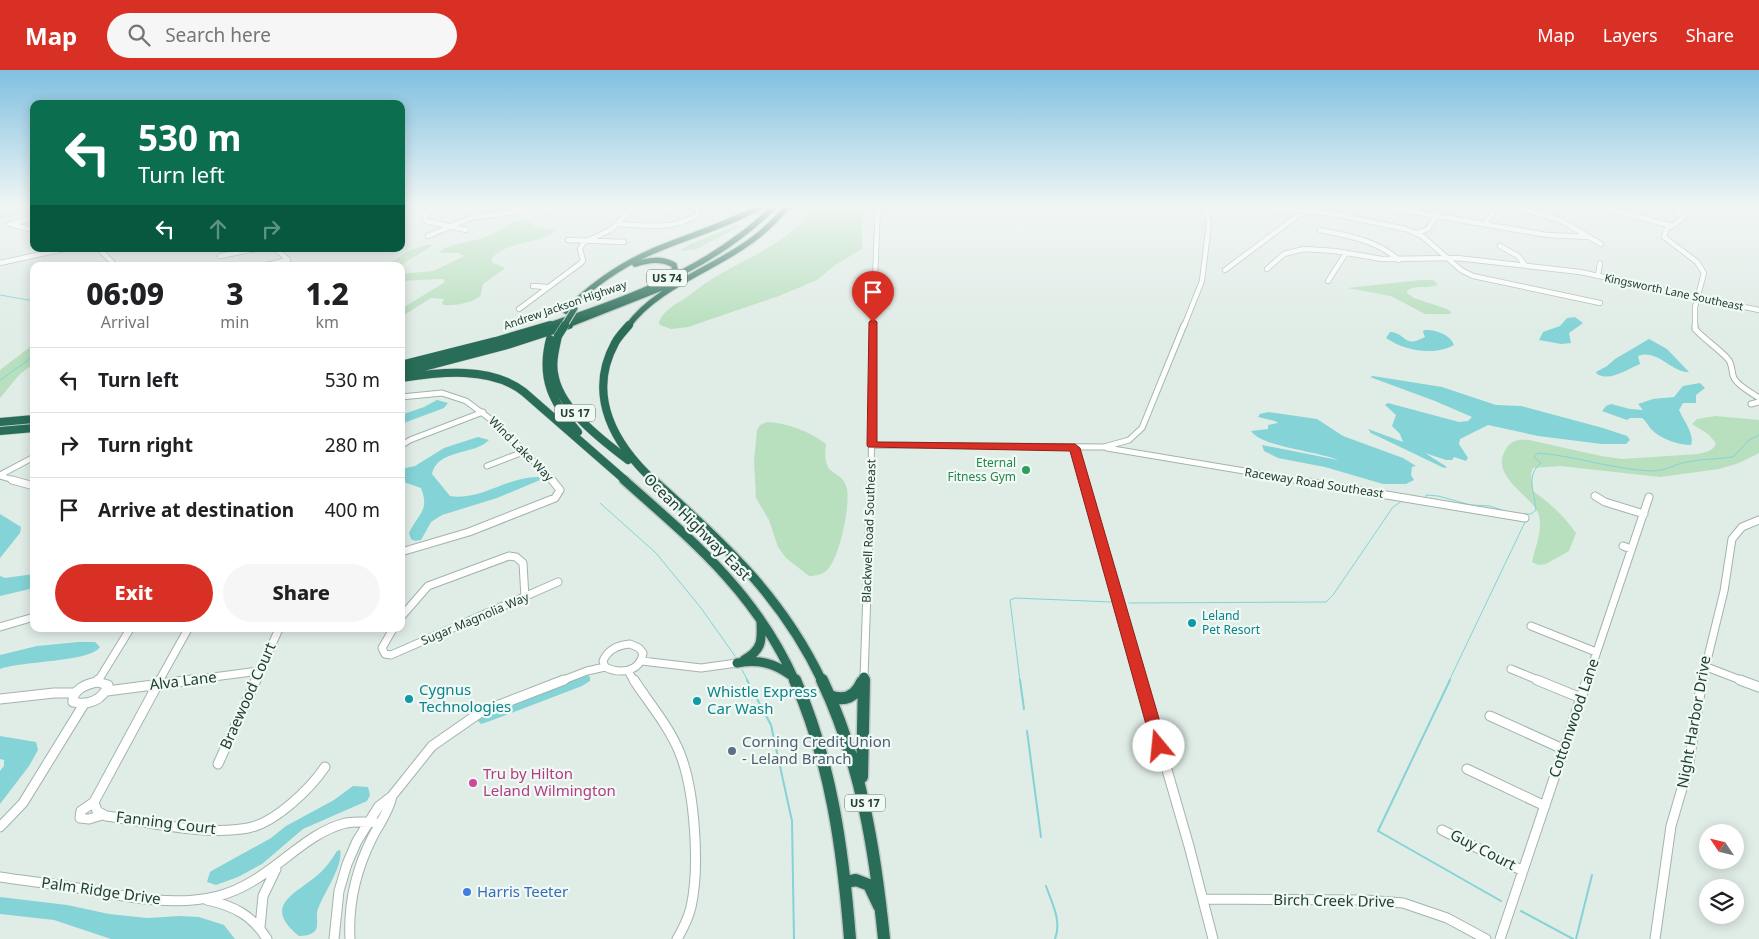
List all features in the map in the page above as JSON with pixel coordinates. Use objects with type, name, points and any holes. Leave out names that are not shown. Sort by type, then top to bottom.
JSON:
[{"type":"highway","name":"US 17","points":[[601,458],[568,422],[552,395],[546,368],[554,338],[566,311],[590,287],[624,265],[664,247]]},
{"type":"highway","name":"Andrew Jackson Highway","points":[[405,364],[522,333],[597,307],[642,289],[690,266],[724,247]]},
{"type":"highway","points":[[639,467],[617,438],[605,409],[604,377],[610,354],[628,326],[648,306],[740,247]]},
{"type":"highway","name":"Andrew Jackson Highway","points":[[405,372],[499,348],[580,322],[673,284],[727,256]]},
{"type":"highway","points":[[554,338],[575,308],[599,286],[632,265],[653,260],[666,261],[674,265],[675,268],[672,273],[642,289]]},
{"type":"highway","name":"US 17","points":[[554,338],[552,365],[560,394],[569,406],[616,451],[639,467]]},
{"type":"highway","points":[[405,378],[438,374],[463,374],[487,377],[508,383],[524,392],[601,458]]},
{"type":"highway","points":[[0,422],[30,419]]},
{"type":"highway","points":[[0,431],[30,428]]},
{"type":"highway","name":"Ocean Highway East","points":[[601,458],[706,554],[734,583],[773,637],[796,679],[810,715],[830,783],[840,835],[850,939]]},
{"type":"highway","name":"Ocean Highway East","points":[[639,467],[729,550],[757,579],[792,626],[830,696],[850,748],[862,789],[876,858],[884,939]]},
{"type":"highway","points":[[737,663],[753,655],[762,642],[763,628],[760,617]]},
{"type":"highway","points":[[737,663],[767,661],[778,666],[796,679]]},
{"type":"highway","points":[[830,696],[840,700],[848,698],[858,690],[864,677]]},
{"type":"highway","points":[[862,789],[864,677]]},
{"type":"highway","points":[[846,882],[856,880],[869,886],[882,914]]},
{"type":"street","points":[[519,309],[581,263],[583,258],[581,247]]},
{"type":"street","name":"Blackwell Road Southeast","points":[[864,677],[876,247]]},
{"type":"street","points":[[872,445],[1075,448],[1104,447],[1129,440],[1142,428],[1198,294],[1205,270],[1207,247]]},
{"type":"street","points":[[1224,270],[1256,247]]},
{"type":"street","points":[[1384,247],[1399,260]]},
{"type":"street","points":[[1432,247],[1461,270],[1480,278],[1600,303]]},
{"type":"street","points":[[1501,247],[1518,256],[1525,265]]},
{"type":"street","points":[[1675,247],[1702,268],[1704,277],[1694,310],[1696,331],[1728,360],[1733,368],[1733,377],[1737,382],[1759,398]]},
{"type":"street","name":"Kingsworth Lane Southeast","points":[[1266,269],[1284,254],[1304,249],[1399,260],[1446,258],[1525,265],[1598,275],[1759,310]]},
{"type":"street","points":[[0,263],[50,252]]},
{"type":"street","points":[[102,252],[112,262]]},
{"type":"street","points":[[220,256],[241,252]]},
{"type":"street","points":[[279,252],[288,260],[279,262]]},
{"type":"street","points":[[1328,281],[1346,253]]},
{"type":"street","points":[[1598,275],[1600,263]]},
{"type":"street","points":[[533,286],[547,287]]},
{"type":"street","name":"Wind Lake Way","points":[[405,396],[427,393],[448,394],[460,398],[483,412],[559,487],[560,492],[557,497],[491,524],[405,551]]},
{"type":"street","points":[[1751,404],[1759,402]]},
{"type":"street","points":[[405,443],[483,412]]},
{"type":"street","name":"Raceway Road Southeast","points":[[1104,447],[1525,518]]},
{"type":"street","points":[[1075,448],[1213,939]]},
{"type":"street","points":[[487,466],[523,452]]},
{"type":"street","points":[[0,475],[30,459]]},
{"type":"street","points":[[0,475],[30,485]]},
{"type":"street","points":[[1595,496],[1605,502],[1644,514]]},
{"type":"street","name":"Cottonwood Lane","points":[[1500,939],[1596,652],[1627,547],[1644,514],[1649,497]]},
{"type":"street","name":"Night Harbor Drive","points":[[1655,939],[1671,826],[1688,768],[1704,666],[1724,591],[1732,539],[1742,528],[1759,520]]},
{"type":"street","points":[[405,612],[428,586],[509,556],[516,557],[523,564],[525,598]]},
{"type":"street","name":"Sugar Magnolia Way","points":[[391,632],[382,648],[385,654],[391,655],[558,582]]},
{"type":"street","points":[[0,627],[30,618]]},
{"type":"street","points":[[1531,626],[1596,652]]},
{"type":"street","points":[[97,682],[128,632]]},
{"type":"street","name":"Fanning Court","points":[[186,632],[94,802],[81,811],[79,814],[80,818],[89,819],[102,815],[202,829],[230,830],[248,828],[276,815],[315,782],[325,766]]},
{"type":"street","name":"Braewood Court","points":[[218,764],[278,632]]},
{"type":"street","points":[[334,939],[336,906],[342,879],[351,853],[379,806],[392,796],[432,746],[481,712],[588,671],[606,667],[615,672],[628,671],[642,661],[644,656],[639,648],[624,645],[610,650],[605,656],[606,667]]},
{"type":"street","points":[[642,661],[699,670],[737,663]]},
{"type":"street","points":[[1704,666],[1759,687]]},
{"type":"street","points":[[1511,669],[1581,698]]},
{"type":"street","name":"Alva Lane","points":[[107,690],[259,671]]},
{"type":"street","points":[[628,671],[671,736],[680,754],[687,779],[692,833],[693,890],[689,914],[677,939]]},
{"type":"street","points":[[97,682],[108,685],[107,690],[99,698],[84,704],[73,702],[72,700],[75,693],[97,682]]},
{"type":"street","points":[[0,699],[54,693],[75,693]]},
{"type":"street","points":[[0,827],[23,803],[84,704]]},
{"type":"street","points":[[1490,716],[1564,749]]},
{"type":"street","points":[[1467,769],[1545,806]]},
{"type":"street","points":[[350,939],[349,922],[355,884],[364,855],[390,807],[392,796]]},
{"type":"street","name":"Fanning Court","points":[[94,802],[95,808],[102,815]]},
{"type":"street","name":"Palm Ridge Drive","points":[[203,900],[240,888],[259,879],[280,864],[301,845],[324,832],[348,822],[369,821],[380,823]]},
{"type":"street","name":"Guy Court","points":[[1442,830],[1523,871]]},
{"type":"street","points":[[260,927],[259,912],[263,893],[280,864]]},
{"type":"street","name":"Palm Ridge Drive","points":[[0,877],[78,887],[142,899],[203,900],[234,908],[260,927],[267,939]]},
{"type":"street","name":"Birch Creek Drive","points":[[1203,899],[1366,900],[1403,903],[1433,912],[1486,939]]},
{"type":"green space","points":[[431,247],[405,263],[392,262],[411,250]]},
{"type":"green space","points":[[450,247],[511,247],[491,259],[493,263],[504,267],[504,269],[483,284],[481,295],[477,298],[456,305],[445,305],[442,304],[444,299],[431,298],[405,314],[405,307],[445,282],[443,279],[405,281],[405,274],[433,271],[464,256],[458,253],[441,253],[440,251]]},
{"type":"green space","points":[[686,247],[702,247],[697,249],[680,251]]},
{"type":"green space","points":[[862,247],[862,249],[835,265],[817,280],[779,296],[688,327],[671,329],[660,325],[661,318],[673,306],[712,279],[768,248]]},
{"type":"green space","points":[[1433,280],[1438,284],[1411,289],[1407,293],[1414,298],[1447,309],[1451,312],[1450,314],[1425,314],[1391,296],[1347,288]]},
{"type":"green space","points":[[30,347],[30,366],[19,375],[0,398],[0,370]]},
{"type":"green space","points":[[1716,416],[1759,420],[1759,453],[1739,463],[1719,469],[1660,477],[1560,466],[1533,468],[1531,474],[1533,491],[1556,510],[1576,533],[1569,551],[1546,564],[1538,565],[1532,562],[1540,531],[1540,519],[1534,506],[1513,484],[1503,468],[1502,459],[1510,444],[1519,440],[1529,440],[1622,459],[1698,454],[1712,449],[1716,443],[1708,434],[1692,424],[1697,419]]},
{"type":"green space","points":[[767,422],[798,428],[826,444],[826,464],[829,469],[841,478],[847,489],[846,518],[837,552],[829,568],[815,576],[809,576],[786,558],[778,547],[769,520],[756,498],[754,461],[757,430],[760,425]]},
{"type":"water","points":[[1575,317],[1583,323],[1569,333],[1571,343],[1561,344],[1539,340],[1543,332],[1560,326],[1567,318]]},
{"type":"water","points":[[1424,330],[1442,333],[1450,338],[1454,345],[1438,350],[1420,351],[1402,346],[1386,338],[1390,332],[1400,335],[1409,341],[1418,340],[1425,337]]},
{"type":"water","points":[[1649,339],[1667,349],[1689,372],[1677,369],[1652,355],[1645,354],[1638,356],[1640,364],[1619,374],[1608,377],[1597,374],[1596,372],[1615,359]]},
{"type":"water","points":[[1370,377],[1442,387],[1496,405],[1521,406],[1603,428],[1627,436],[1630,440],[1626,444],[1602,444],[1538,436],[1488,425],[1460,439],[1459,444],[1468,458],[1466,461],[1454,457],[1452,460],[1446,460],[1425,453],[1447,467],[1444,468],[1371,433],[1368,429],[1403,442],[1400,434],[1392,426],[1396,415],[1385,405],[1388,403],[1459,422],[1468,421],[1472,417]]},
{"type":"water","points":[[1700,383],[1705,388],[1696,395],[1696,403],[1683,403],[1679,410],[1690,432],[1691,445],[1665,439],[1652,430],[1642,418],[1630,418],[1627,420],[1602,411],[1611,404],[1643,410],[1638,404],[1653,399],[1674,397],[1683,386]]},
{"type":"water","points":[[437,400],[448,403],[444,408],[405,423],[405,414]]},
{"type":"water","points":[[1268,412],[1317,419],[1343,436],[1403,458],[1416,466],[1412,467],[1411,475],[1414,480],[1406,484],[1383,484],[1325,467],[1278,458],[1264,451],[1262,445],[1338,460],[1278,445],[1257,436],[1251,431],[1268,429],[1268,425],[1278,423],[1258,417],[1260,414]]},
{"type":"water","points":[[478,437],[489,440],[483,445],[449,456],[435,466],[432,474],[450,496],[473,495],[516,480],[539,477],[540,480],[497,498],[442,515],[431,522],[421,540],[415,541],[411,539],[409,533],[422,512],[424,502],[421,488],[405,482],[405,468],[415,466],[444,448]]},
{"type":"water","points":[[0,514],[21,527],[20,533],[0,558]]},
{"type":"water","points":[[30,575],[30,589],[0,596],[0,576],[5,578]]},
{"type":"water","points":[[95,642],[100,647],[94,652],[83,656],[0,669],[0,655],[37,646]]},
{"type":"water","points":[[586,674],[590,677],[590,681],[582,686],[490,721],[481,724],[478,721],[479,717]]},
{"type":"water","points":[[0,736],[36,742],[38,750],[29,766],[0,804],[0,771],[4,766],[4,760],[0,759]]},
{"type":"water","points":[[353,786],[368,787],[370,795],[367,801],[303,829],[262,864],[238,877],[216,885],[207,882],[210,872],[271,838],[286,826],[334,800]]},
{"type":"water","points":[[340,850],[339,863],[317,912],[316,930],[309,935],[299,936],[287,925],[282,915],[283,906],[295,892],[323,870],[337,851]]},
{"type":"water","points":[[0,897],[67,905],[109,914],[147,918],[199,917],[224,925],[235,939],[111,939],[54,920],[0,914]]},
{"type":"waterway","points":[[0,295],[30,300]]},
{"type":"waterway","points":[[0,380],[30,359]]},
{"type":"waterway","points":[[1524,514],[1531,514],[1536,510],[1532,479],[1533,473],[1541,463],[1534,457],[1538,453],[1624,468],[1657,471],[1687,462],[1733,457],[1749,440],[1759,435]]},
{"type":"waterway","points":[[1426,499],[1426,495],[1438,496],[1471,505],[1490,506],[1508,512]]},
{"type":"waterway","points":[[1129,603],[1326,602],[1333,595],[1393,507],[1402,501]]},
{"type":"waterway","points":[[600,503],[656,553],[701,608],[735,656]]},
{"type":"waterway","points":[[1449,681],[1526,520]]},
{"type":"waterway","points":[[1020,681],[1010,600],[1015,598],[1111,602]]},
{"type":"waterway","points":[[742,670],[748,681]]},
{"type":"waterway","points":[[747,680],[771,725],[792,821],[794,939]]},
{"type":"waterway","points":[[1020,680],[1024,709]]},
{"type":"waterway","points":[[1450,680],[1378,831],[1501,901]]},
{"type":"waterway","points":[[1027,731],[1041,837]]},
{"type":"waterway","points":[[1576,939],[1592,875]]},
{"type":"waterway","points":[[1046,886],[1057,919],[1055,939]]},
{"type":"waterway","points":[[1521,911],[1573,939]]},
{"type":"place","name":"Eternal Fitness Gym","points":[[1026,470]]},
{"type":"place","name":"Leland Pet Resort","points":[[1192,623]]},
{"type":"place","name":"Cygnus Technologies","points":[[409,699]]},
{"type":"place","name":"Whistle Express Car Wash","points":[[697,701]]},
{"type":"place","name":"Corning Credit Union - Leland Branch","points":[[732,751]]},
{"type":"place","name":"Tru by Hilton Leland Wilmington","points":[[473,783]]},
{"type":"place","name":"Harris Teeter","points":[[467,892]]},
{"type":"route","points":[[873,322],[872,445],[1075,448],[1159,746]]}]
